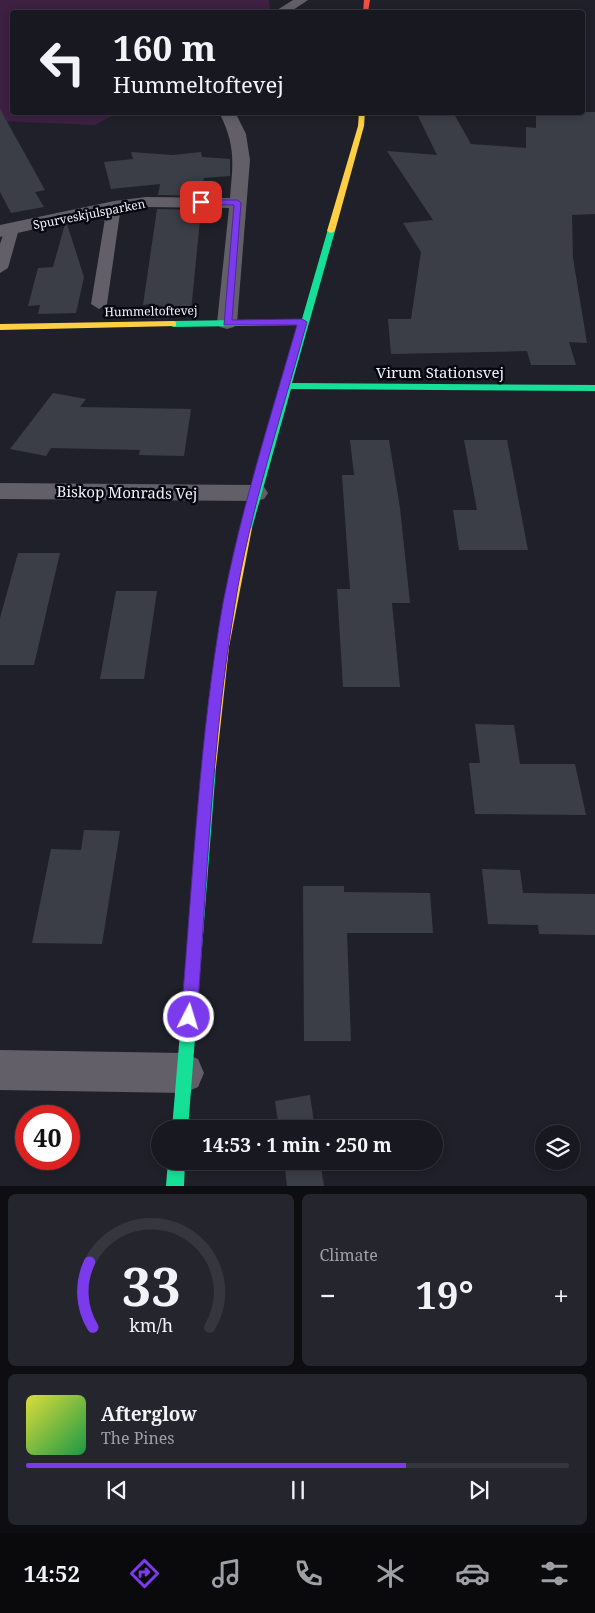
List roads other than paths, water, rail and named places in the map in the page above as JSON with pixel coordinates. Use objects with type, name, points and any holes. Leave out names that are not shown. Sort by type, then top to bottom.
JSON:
[{"type":"street","points":[[284,10],[302,0]]},
{"type":"street","points":[[227,323],[242,160],[238,134],[228,115]]},
{"type":"street","points":[[181,1120],[214,699],[230,601],[255,494],[302,322],[361,126],[362,115]]},
{"type":"street","name":"Spurveskjulsparken","points":[[6,230],[114,206],[146,202],[238,203]]},
{"type":"street","name":"Hummeltoftevej","points":[[0,327],[302,322]]},
{"type":"street","name":"Virum Stationsvej","points":[[285,386],[595,388]]},
{"type":"street","name":"Biskop Monrads Vej","points":[[0,491],[255,494]]},
{"type":"street","points":[[0,1070],[184,1073]]},
{"type":"street","points":[[175,1186],[176,1170]]},
{"type":"lane","points":[[99,304],[114,206]]},
{"type":"lane","points":[[0,268],[6,230]]}]
